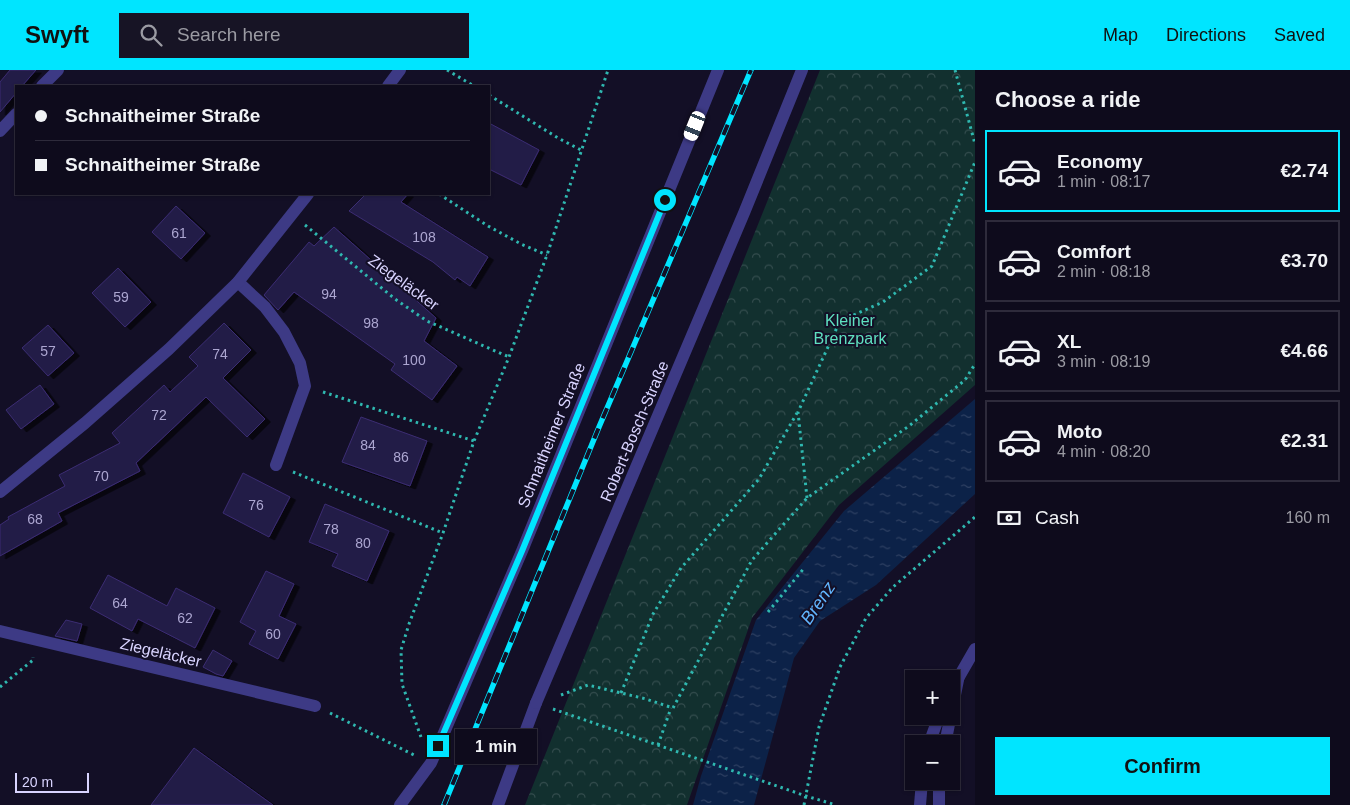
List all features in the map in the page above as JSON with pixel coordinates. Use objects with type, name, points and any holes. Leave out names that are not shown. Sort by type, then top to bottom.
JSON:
[{"type":"street","points":[[43,85],[58,70]]},
{"type":"street","points":[[389,85],[400,70]]},
{"type":"street","name":"Schnaitheimer Straße","points":[[400,805],[431,763],[522,551],[718,70]]},
{"type":"street","name":"Robert-Bosch-Straße","points":[[498,805],[536,703],[744,214],[802,70]]},
{"type":"street","points":[[0,131],[15,115]]},
{"type":"street","points":[[0,492],[85,423],[155,361],[238,282],[307,195]]},
{"type":"street","points":[[238,282],[265,307],[284,332],[300,363],[305,386],[276,465]]},
{"type":"street","name":"Ziegeläcker","points":[[0,631],[315,706]]},
{"type":"street","points":[[960,673],[975,649]]},
{"type":"street","points":[[920,805],[921,790]]},
{"type":"street","points":[[939,790],[939,805]]},
{"type":"path","points":[[447,70],[472,85]]},
{"type":"path","points":[[431,763],[402,684],[401,650],[474,441],[509,357],[547,255],[608,70]]},
{"type":"path","points":[[955,70],[975,144]]},
{"type":"path","points":[[490,97],[581,150]]},
{"type":"path","points":[[621,693],[653,614],[681,568],[759,479],[798,412],[840,321],[883,302],[932,266],[975,162]]},
{"type":"path","points":[[441,195],[488,226],[521,244],[547,255]]},
{"type":"path","name":"Ziegeläcker","points":[[292,214],[395,298],[427,321],[509,357]]},
{"type":"path","points":[[658,745],[672,708],[752,560],[807,498],[909,426],[965,380],[975,364]]},
{"type":"path","points":[[305,386],[474,441]]},
{"type":"path","points":[[798,412],[807,498]]},
{"type":"path","points":[[276,465],[443,533]]},
{"type":"path","points":[[804,805],[819,727],[840,667],[866,618],[893,587],[975,517]]},
{"type":"path","points":[[768,612],[805,567]]},
{"type":"path","points":[[0,687],[33,660],[37,640]]},
{"type":"path","points":[[536,703],[588,685],[646,699],[672,708]]},
{"type":"path","points":[[536,703],[836,805]]},
{"type":"path","points":[[315,706],[431,763]]},
{"type":"green space","name":"Kleiner Brenzpark","points":[[820,70],[975,70],[975,385],[839,505],[752,618],[687,805],[525,805]]},
{"type":"water","name":"Brenz","points":[[975,399],[975,494],[876,585],[820,621],[794,658],[754,805],[693,805],[701,776],[756,620],[844,511]]},
{"type":"building","points":[[10,70],[36,70],[23,85],[15,85],[15,94],[0,112],[0,82]]},
{"type":"building","points":[[490,124],[539,150],[521,185],[490,170]]},
{"type":"building","points":[[365,195],[407,195],[401,202],[488,257],[470,286],[457,277],[455,280],[433,262],[349,211]]},
{"type":"building","points":[[176,206],[205,233],[181,259],[152,232]]},
{"type":"building","points":[[334,227],[436,318],[424,341],[457,366],[432,400],[391,370],[395,364],[294,292],[278,310],[264,295],[309,242],[314,246]]},
{"type":"building","points":[[118,268],[151,302],[125,327],[92,293]]},
{"type":"building","points":[[224,323],[251,350],[223,378],[265,419],[247,437],[206,397],[136,463],[140,471],[58,513],[62,521],[0,556],[0,525],[9,519],[8,517],[65,486],[59,475],[120,443],[112,433],[164,385],[170,392],[198,366],[189,357]]},
{"type":"building","points":[[48,325],[74,353],[48,376],[22,348]]},
{"type":"building","points":[[40,385],[54,404],[21,429],[6,410]]},
{"type":"building","points":[[361,417],[427,441],[410,486],[342,462]]},
{"type":"building","points":[[243,473],[290,497],[269,537],[223,513]]},
{"type":"building","points":[[325,504],[389,531],[367,581],[332,566],[338,554],[309,542]]},
{"type":"building","points":[[266,571],[294,584],[279,616],[296,624],[278,659],[249,644],[256,631],[240,622]]},
{"type":"building","points":[[108,575],[167,606],[176,588],[215,608],[195,648],[138,619],[132,631],[90,608]]},
{"type":"building","points":[[66,620],[82,624],[77,641],[55,636]]},
{"type":"building","points":[[213,650],[232,661],[223,676],[203,667]]},
{"type":"building","points":[[194,748],[273,805],[151,805]]},
{"type":"railway","points":[[444,805],[599,427],[751,70]]},
{"type":"route","points":[[438,746],[522,551],[665,200]]}]
